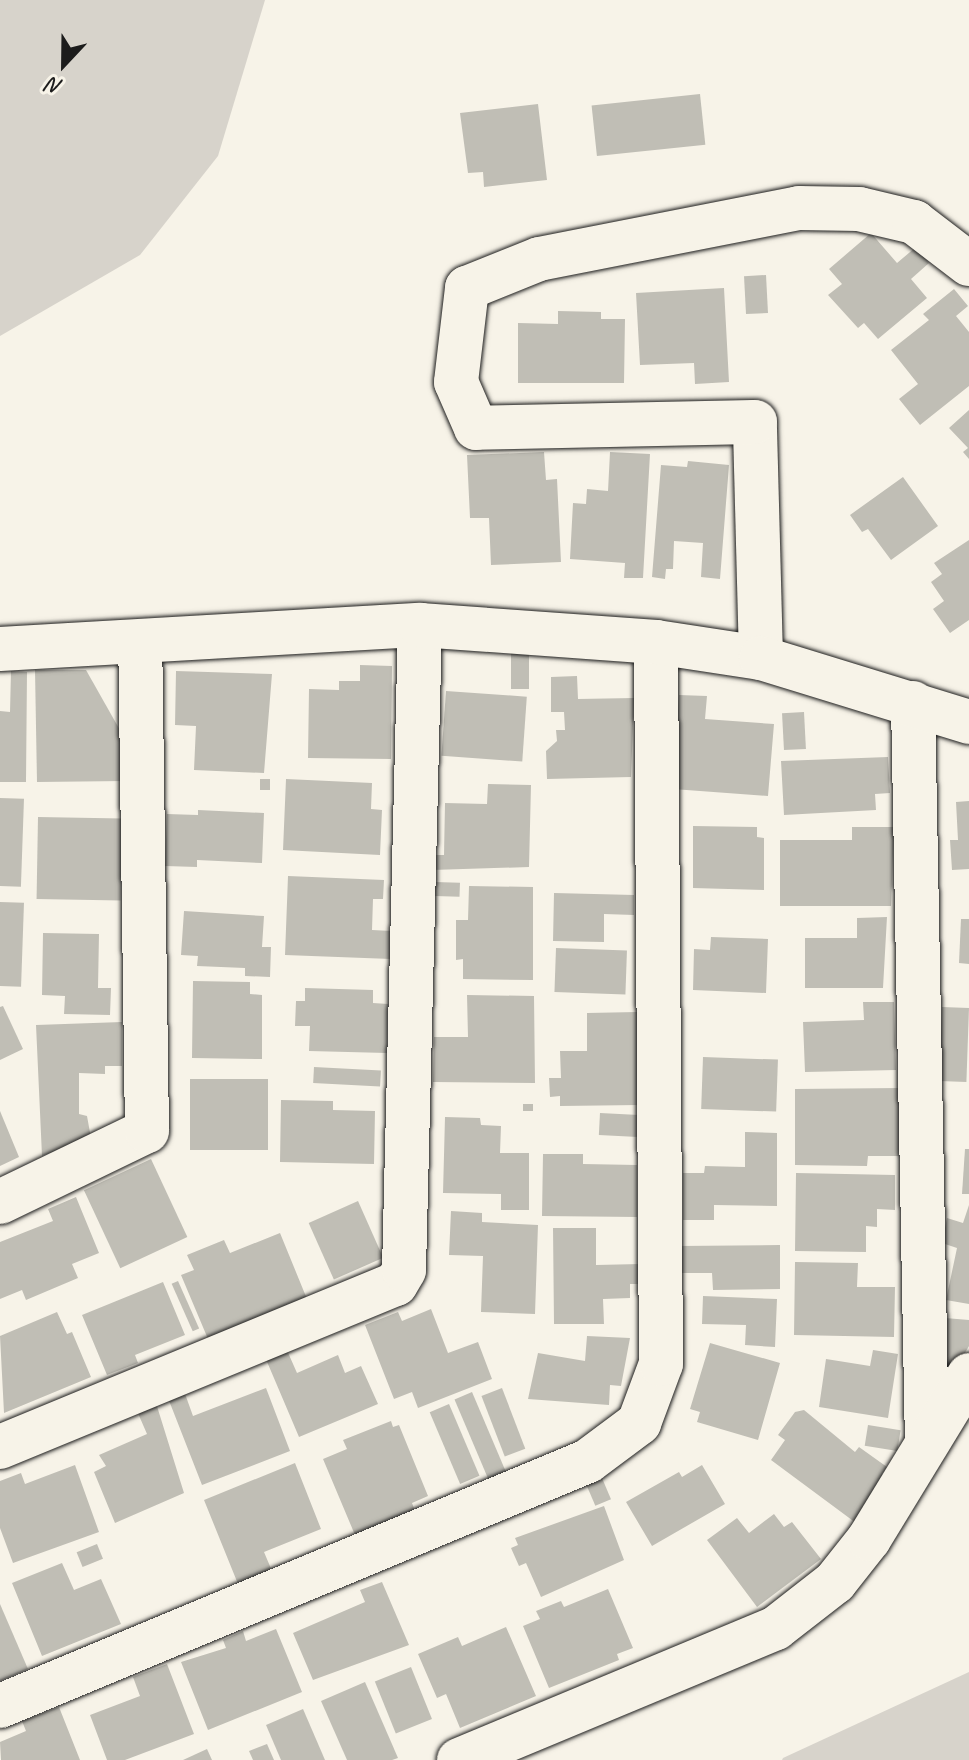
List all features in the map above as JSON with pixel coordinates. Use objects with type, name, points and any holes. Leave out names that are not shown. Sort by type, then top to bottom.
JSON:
[{"type":"street","points":[[761,658],[755,422],[476,428],[456,382],[467,288],[539,259],[799,208],[859,209],[914,222],[969,264]]},
{"type":"street","points":[[0,1447],[396,1284],[404,1270],[420,625]]},
{"type":"street","points":[[0,649],[420,625],[656,642],[761,658],[969,722]]},
{"type":"street","points":[[0,1202],[147,1131],[140,642]]},
{"type":"street","points":[[0,1706],[588,1461],[639,1423],[661,1349],[656,642]]},
{"type":"street","points":[[913,703],[927,1443]]},
{"type":"street","points":[[459,1760],[776,1628],[835,1582],[869,1539],[969,1375]]},
{"type":"shaded area","points":[[0,0],[265,0],[218,156],[140,255],[0,336]]},
{"type":"shaded area","points":[[969,1672],[969,1760],[782,1760],[783,1758]]},
{"type":"building","points":[[700,94],[705,145],[597,156],[592,105]]},
{"type":"building","points":[[538,104],[547,180],[484,187],[483,172],[468,173],[460,113]]},
{"type":"building","points":[[871,233],[897,263],[916,247],[929,263],[911,279],[927,298],[878,339],[864,323],[858,328],[828,295],[842,284],[829,269]]},
{"type":"building","points":[[766,275],[768,313],[746,314],[744,276]]},
{"type":"building","points":[[724,288],[729,382],[695,384],[694,363],[640,365],[636,293]]},
{"type":"building","points":[[954,289],[968,306],[956,316],[969,332],[969,386],[920,425],[899,399],[918,384],[891,350],[929,320],[923,314]]},
{"type":"building","points":[[558,311],[601,312],[601,319],[625,319],[624,383],[518,383],[518,323],[558,324]]},
{"type":"building","points":[[969,410],[969,459],[963,452],[968,448],[949,428]]},
{"type":"building","points":[[544,452],[546,480],[557,479],[561,562],[491,565],[489,518],[470,518],[467,455]]},
{"type":"building","points":[[610,452],[650,454],[643,578],[624,578],[625,563],[570,559],[573,503],[586,504],[587,489],[608,491]]},
{"type":"building","points":[[688,461],[729,465],[720,579],[701,577],[703,543],[674,541],[673,569],[666,569],[665,579],[652,577],[661,465],[687,467]]},
{"type":"building","points":[[903,477],[938,526],[891,560],[868,529],[862,532],[850,515]]},
{"type":"building","points":[[969,540],[969,620],[950,633],[933,609],[944,601],[931,582],[942,574],[934,563]]},
{"type":"building","points":[[511,653],[529,653],[529,689],[511,689]]},
{"type":"building","points":[[360,665],[392,666],[391,759],[308,758],[309,689],[339,690],[339,681],[360,681]]},
{"type":"building","points":[[35,670],[86,670],[125,739],[125,781],[37,782]]},
{"type":"building","points":[[11,671],[27,672],[26,782],[0,782],[0,711],[10,712]]},
{"type":"building","points":[[176,671],[272,674],[264,773],[194,770],[196,726],[175,725]]},
{"type":"building","points":[[577,676],[578,699],[634,698],[631,777],[547,779],[546,751],[557,741],[556,730],[565,730],[564,712],[551,712],[551,677]]},
{"type":"building","points":[[446,691],[527,697],[522,761],[441,756]]},
{"type":"building","points":[[679,695],[707,696],[705,719],[774,724],[768,796],[673,789]]},
{"type":"building","points":[[804,712],[806,749],[784,750],[782,713]]},
{"type":"building","points":[[888,757],[890,793],[875,794],[876,810],[784,815],[781,761]]},
{"type":"building","points":[[260,779],[270,779],[270,790],[260,790]]},
{"type":"building","points":[[286,779],[372,783],[371,809],[382,810],[380,855],[283,850]]},
{"type":"building","points":[[488,784],[531,785],[529,867],[432,870],[432,855],[444,855],[445,803],[487,804]]},
{"type":"building","points":[[0,798],[24,799],[21,887],[0,886]]},
{"type":"building","points":[[969,801],[969,869],[952,870],[950,840],[958,840],[956,802]]},
{"type":"building","points":[[198,810],[264,813],[262,863],[197,860],[197,867],[165,866],[167,814],[198,815]]},
{"type":"building","points":[[38,817],[122,818],[121,900],[37,899]]},
{"type":"building","points":[[693,826],[757,827],[757,837],[764,838],[764,890],[693,888]]},
{"type":"building","points":[[852,827],[894,827],[891,906],[780,906],[780,840],[852,840]]},
{"type":"building","points":[[288,876],[384,880],[383,899],[373,899],[372,930],[392,931],[391,959],[285,955]]},
{"type":"building","points":[[435,882],[460,883],[459,897],[435,896]]},
{"type":"building","points":[[469,886],[533,887],[533,980],[463,979],[463,959],[456,960],[456,920],[468,920]]},
{"type":"building","points":[[554,893],[634,895],[634,915],[604,914],[604,942],[553,941]]},
{"type":"building","points":[[0,902],[24,903],[21,987],[0,986]]},
{"type":"building","points":[[184,911],[264,916],[262,947],[271,947],[270,977],[245,976],[245,968],[197,966],[198,956],[181,955]]},
{"type":"building","points":[[887,917],[883,988],[805,988],[805,938],[857,938],[857,918]]},
{"type":"building","points":[[961,919],[969,919],[969,964],[959,963]]},
{"type":"building","points":[[43,933],[99,934],[98,988],[111,988],[110,1015],[64,1014],[65,996],[42,995]]},
{"type":"building","points":[[711,937],[768,939],[766,993],[693,990],[694,949],[710,950]]},
{"type":"building","points":[[556,948],[627,950],[625,994],[554,992]]},
{"type":"building","points":[[193,981],[250,982],[250,994],[262,995],[262,1059],[192,1058]]},
{"type":"building","points":[[305,988],[373,990],[373,1003],[388,1004],[387,1053],[309,1051],[310,1026],[295,1026],[296,1001],[305,1001]]},
{"type":"building","points":[[467,995],[534,996],[535,1083],[433,1082],[434,1037],[468,1037]]},
{"type":"building","points":[[863,1002],[894,1002],[896,1070],[805,1072],[803,1022],[864,1020]]},
{"type":"building","points":[[3,1006],[23,1049],[0,1060],[0,1007]]},
{"type":"building","points":[[942,1007],[969,1008],[966,1082],[939,1081]]},
{"type":"building","points":[[637,1012],[639,1105],[560,1106],[560,1096],[550,1097],[549,1078],[561,1078],[560,1051],[587,1051],[587,1013]]},
{"type":"building","points":[[122,1022],[122,1066],[105,1066],[105,1074],[79,1073],[79,1114],[87,1116],[91,1138],[42,1156],[36,1025]]},
{"type":"building","points":[[703,1057],[778,1060],[776,1112],[701,1109]]},
{"type":"building","points":[[314,1067],[381,1071],[380,1086],[313,1083]]},
{"type":"building","points":[[190,1079],[268,1079],[268,1150],[190,1150]]},
{"type":"building","points":[[899,1088],[899,1156],[868,1156],[867,1166],[795,1165],[795,1089]]},
{"type":"building","points":[[281,1100],[333,1101],[333,1110],[375,1111],[374,1164],[280,1162]]},
{"type":"building","points":[[523,1104],[533,1104],[533,1111],[523,1111]]},
{"type":"building","points":[[0,1111],[19,1157],[0,1166]]},
{"type":"building","points":[[600,1113],[639,1115],[638,1137],[599,1135]]},
{"type":"building","points":[[445,1117],[480,1118],[481,1125],[501,1126],[500,1153],[529,1153],[529,1210],[501,1210],[501,1194],[443,1193]]},
{"type":"building","points":[[745,1132],[777,1133],[777,1206],[714,1205],[714,1220],[683,1220],[683,1173],[704,1173],[705,1166],[745,1167]]},
{"type":"building","points":[[965,1149],[969,1149],[969,1194],[962,1194]]},
{"type":"building","points":[[543,1154],[583,1154],[583,1164],[637,1165],[637,1217],[542,1216]]},
{"type":"building","points":[[151,1159],[187,1237],[120,1268],[84,1190]]},
{"type":"building","points":[[796,1173],[895,1175],[895,1210],[877,1209],[877,1227],[866,1226],[866,1252],[795,1251]]},
{"type":"building","points":[[76,1197],[99,1253],[72,1264],[78,1278],[26,1300],[22,1290],[0,1299],[0,1242],[53,1221],[48,1209]]},
{"type":"building","points":[[358,1201],[383,1258],[334,1280],[309,1223]]},
{"type":"building","points":[[969,1205],[969,1304],[946,1300],[957,1248],[942,1243],[947,1218],[963,1223]]},
{"type":"building","points":[[451,1211],[482,1213],[482,1222],[538,1225],[535,1314],[481,1312],[483,1256],[449,1255]]},
{"type":"building","points":[[553,1228],[596,1228],[596,1265],[640,1264],[640,1284],[630,1284],[630,1298],[603,1299],[604,1324],[554,1324]]},
{"type":"building","points":[[280,1233],[307,1299],[208,1339],[181,1275],[194,1270],[187,1255],[224,1240],[230,1253]]},
{"type":"building","points":[[780,1245],[780,1289],[713,1290],[712,1273],[679,1273],[679,1246]]},
{"type":"building","points":[[795,1262],[858,1263],[857,1287],[895,1287],[894,1337],[794,1335]]},
{"type":"building","points":[[178,1281],[199,1329],[193,1331],[172,1284]]},
{"type":"building","points":[[163,1282],[185,1335],[135,1355],[138,1363],[107,1375],[82,1315]]},
{"type":"building","points":[[703,1296],[777,1299],[775,1347],[745,1345],[746,1325],[702,1324]]},
{"type":"building","points":[[431,1309],[448,1353],[478,1342],[492,1379],[418,1408],[412,1392],[394,1399],[365,1325],[398,1312],[402,1321]]},
{"type":"building","points":[[57,1312],[67,1334],[72,1332],[91,1377],[4,1413],[0,1336]]},
{"type":"building","points":[[945,1318],[969,1320],[969,1346],[956,1368],[940,1362]]},
{"type":"building","points":[[587,1336],[630,1338],[621,1386],[610,1385],[609,1405],[528,1399],[538,1353],[585,1361]]},
{"type":"building","points":[[710,1343],[780,1363],[758,1440],[697,1422],[700,1412],[690,1409]]},
{"type":"building","points":[[286,1348],[297,1373],[338,1355],[345,1373],[361,1366],[378,1404],[299,1437],[265,1357]]},
{"type":"building","points":[[873,1350],[898,1354],[888,1418],[819,1407],[826,1359],[870,1366]]},
{"type":"building","points":[[266,1388],[290,1451],[202,1485],[168,1398],[184,1391],[193,1416]]},
{"type":"building","points":[[502,1388],[525,1449],[505,1457],[481,1396]]},
{"type":"building","points":[[472,1392],[506,1473],[489,1480],[455,1399]]},
{"type":"building","points":[[156,1403],[184,1493],[115,1523],[94,1472],[106,1466],[99,1455],[147,1434],[137,1411]]},
{"type":"building","points":[[449,1404],[479,1476],[460,1484],[430,1412]]},
{"type":"building","points":[[804,1410],[855,1452],[859,1447],[887,1467],[882,1474],[889,1479],[856,1523],[771,1460],[785,1440],[778,1435],[795,1412]]},
{"type":"building","points":[[391,1421],[393,1427],[399,1425],[428,1496],[412,1503],[415,1511],[355,1535],[323,1459],[347,1449],[343,1440]]},
{"type":"building","points":[[868,1425],[901,1430],[897,1451],[865,1446]]},
{"type":"building","points":[[295,1463],[321,1529],[264,1552],[272,1571],[238,1584],[204,1500]]},
{"type":"building","points":[[75,1465],[99,1532],[13,1563],[0,1528],[0,1481],[21,1473],[25,1484]]},
{"type":"building","points":[[702,1465],[725,1504],[652,1546],[626,1502],[679,1472],[682,1477]]},
{"type":"building","points":[[602,1478],[611,1499],[595,1506],[586,1485]]},
{"type":"building","points":[[604,1506],[624,1560],[541,1597],[526,1563],[519,1566],[511,1548],[518,1545],[515,1538]]},
{"type":"building","points":[[774,1514],[784,1527],[792,1522],[821,1559],[757,1607],[707,1540],[737,1518],[749,1533]]},
{"type":"building","points":[[97,1544],[103,1559],[83,1567],[77,1552]]},
{"type":"building","points":[[62,1563],[74,1590],[101,1579],[121,1624],[42,1656],[12,1583]]},
{"type":"building","points":[[382,1582],[409,1645],[313,1680],[293,1633],[365,1602],[360,1590]]},
{"type":"building","points":[[608,1589],[633,1648],[617,1654],[619,1660],[549,1688],[523,1626],[540,1619],[536,1611],[561,1601],[564,1607]]},
{"type":"building","points":[[0,1604],[28,1669],[0,1681]]},
{"type":"building","points":[[506,1627],[536,1696],[460,1728],[446,1694],[437,1698],[418,1654],[458,1637],[462,1646]]},
{"type":"building","points":[[276,1629],[302,1692],[208,1730],[181,1662],[226,1648],[223,1640],[243,1631],[246,1641]]},
{"type":"building","points":[[167,1664],[194,1734],[125,1760],[107,1760],[90,1715],[140,1696],[133,1677]]},
{"type":"building","points":[[411,1667],[432,1719],[396,1734],[375,1682]]},
{"type":"building","points":[[365,1682],[398,1758],[347,1760],[321,1701]]},
{"type":"building","points":[[59,1707],[80,1760],[1,1760],[0,1742],[26,1731],[22,1721]]},
{"type":"building","points":[[303,1709],[325,1760],[281,1760],[266,1725]]},
{"type":"building","points":[[267,1744],[274,1760],[253,1760],[249,1751]]},
{"type":"building","points":[[207,1749],[212,1760],[183,1760]]}]
